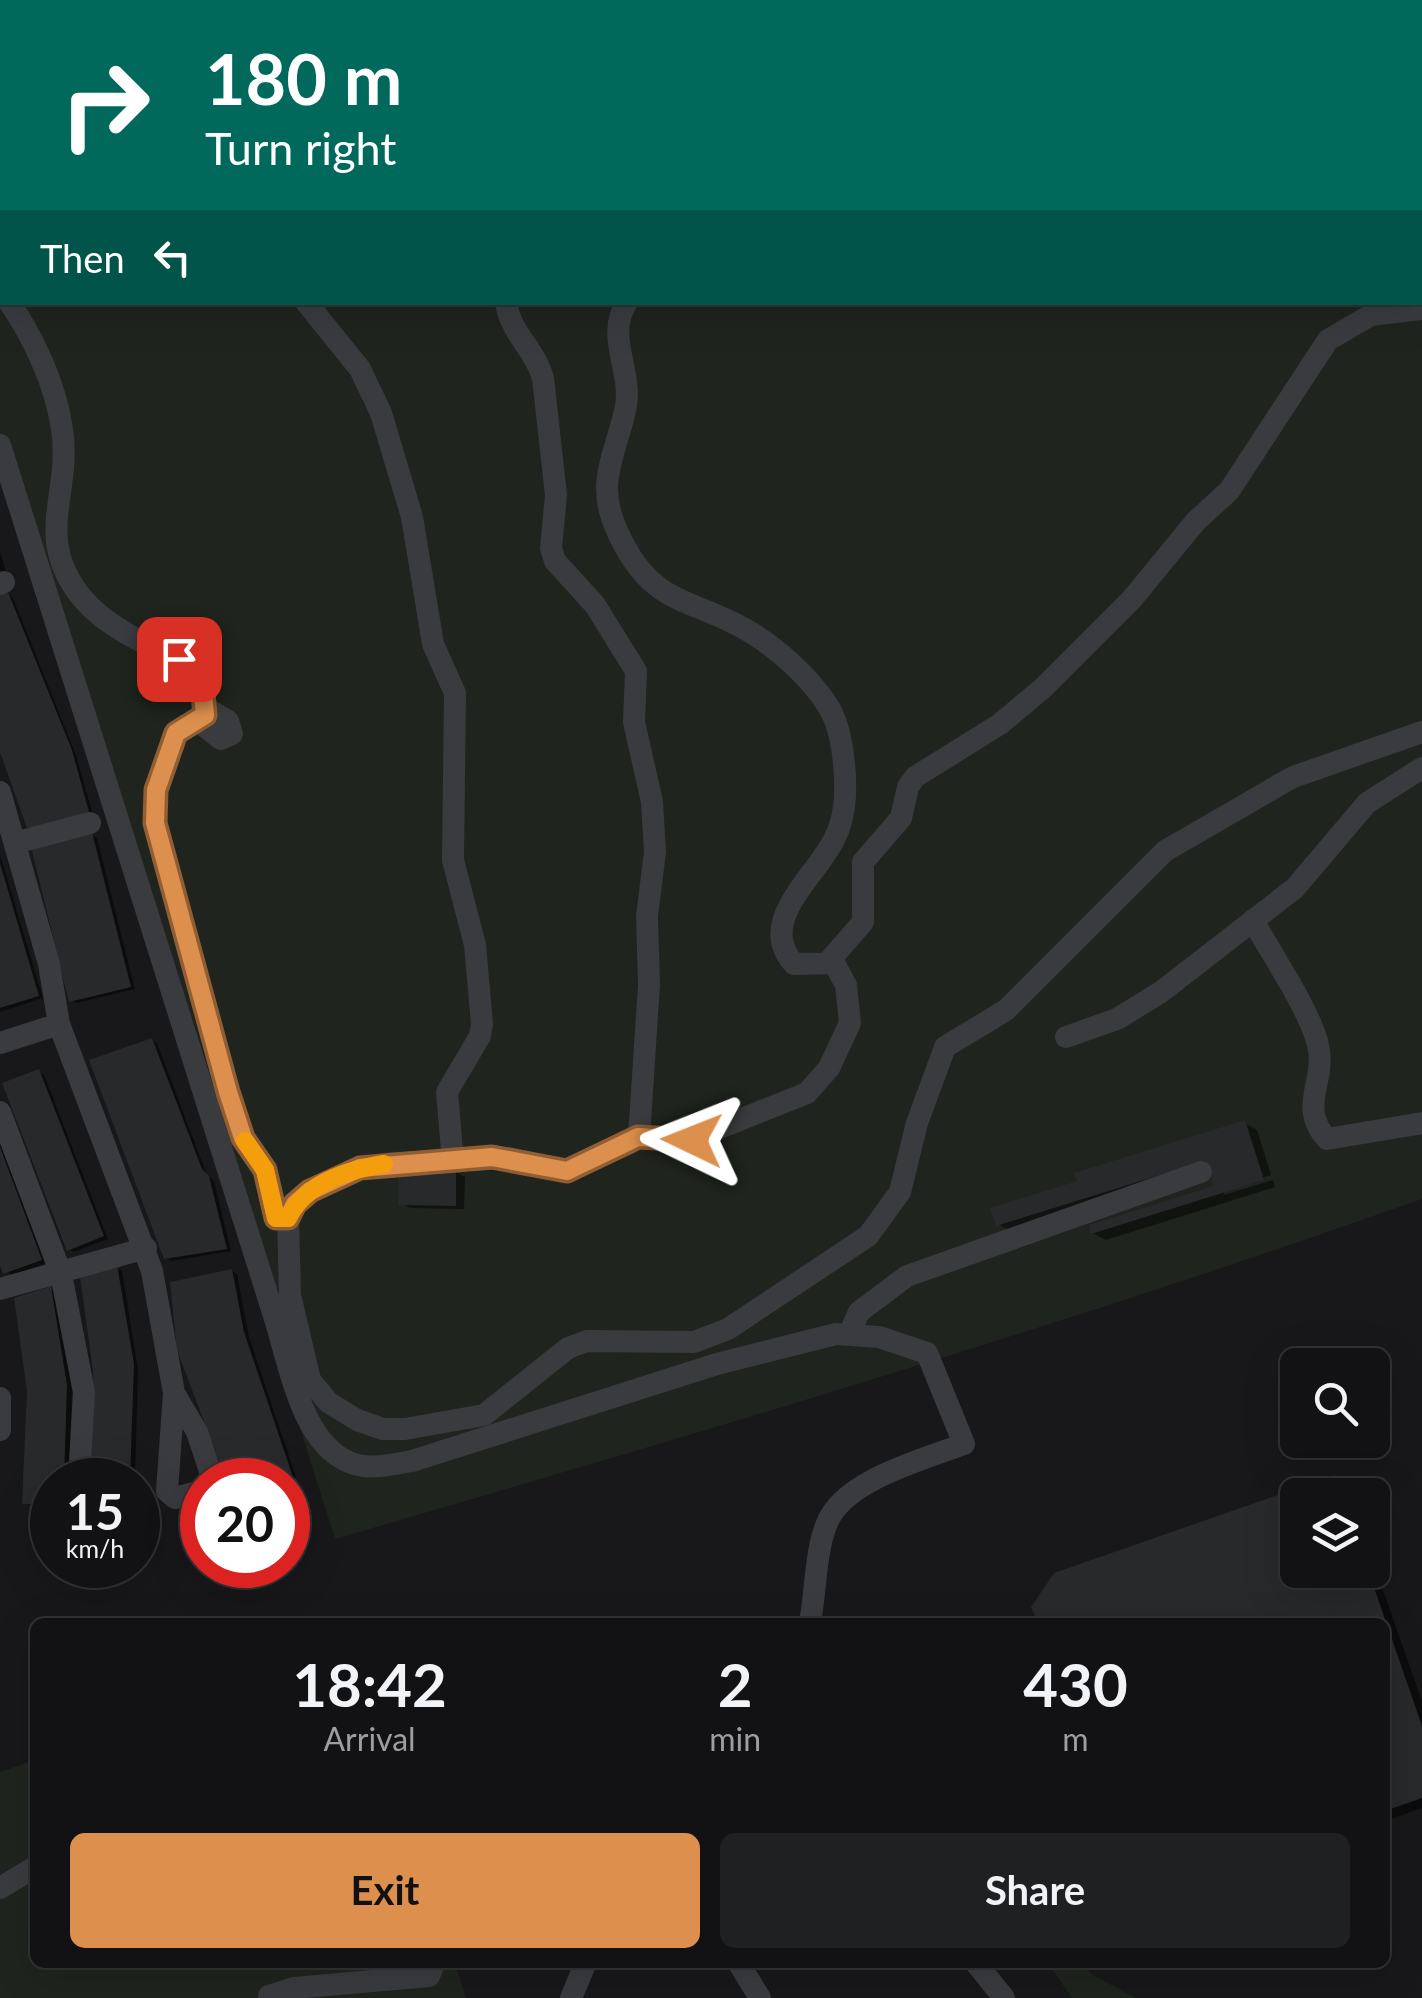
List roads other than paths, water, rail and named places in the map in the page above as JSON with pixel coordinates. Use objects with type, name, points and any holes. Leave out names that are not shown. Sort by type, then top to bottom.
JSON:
[{"type":"street","points":[[11,305],[31,340],[62,430],[60,494],[53,531],[73,584],[104,618],[201,672],[202,714],[176,733],[166,756],[156,790],[155,823],[243,1138],[265,1170],[276,1218],[288,1218]]},
{"type":"street","points":[[308,305],[360,369],[381,413],[412,517],[432,644],[455,693],[453,860],[475,945],[482,1024],[480,1036],[447,1092],[453,1162]]},
{"type":"street","points":[[507,305],[513,330],[538,362],[544,378],[556,495],[551,548],[555,561],[595,604],[636,671],[634,722],[652,802],[655,852],[646,916],[648,985],[638,1137]]},
{"type":"street","points":[[626,305],[617,325],[627,401],[608,478],[613,525],[642,576],[662,594],[763,640],[788,660],[833,715],[842,778],[841,824],[825,856],[796,895],[779,934],[780,944],[794,964],[815,965],[830,960],[863,922],[863,862],[902,818],[908,787],[915,777],[1029,700],[1132,598],[1196,521],[1229,492],[1328,340],[1371,315],[1422,309]]},
{"type":"street","points":[[0,445],[301,1399],[319,1436],[332,1450],[363,1466],[412,1461],[717,1364],[836,1334],[915,1348],[934,1361],[964,1444],[876,1478],[843,1501],[827,1523],[811,1618]]},
{"type":"street","points":[[830,960],[846,985],[850,1023],[829,1068],[807,1094],[692,1140],[638,1137],[567,1171],[510,1158],[360,1168],[310,1191],[295,1204],[288,1218],[290,1295],[310,1380],[328,1402],[357,1420],[383,1429],[484,1415],[568,1348],[606,1338],[649,1344],[711,1338],[868,1236],[900,1192],[917,1123],[944,1047],[1006,1010],[1166,851],[1306,771],[1422,732]]},
{"type":"street","points":[[1066,1036],[1116,1018],[1161,992],[1295,888],[1367,803],[1422,768]]},
{"type":"street","points":[[0,792],[49,964],[60,1024],[146,1248],[174,1392],[166,1491],[180,1497]]},
{"type":"street","points":[[15,843],[90,823]]},
{"type":"street","points":[[1253,920],[1319,1046],[1319,1072],[1310,1102],[1315,1126],[1327,1139],[1422,1123]]},
{"type":"street","points":[[0,1043],[60,1024]]},
{"type":"street","points":[[0,1112],[60,1274],[84,1392],[80,1458]]},
{"type":"street","points":[[849,1334],[860,1312],[907,1276],[1202,1172]]},
{"type":"street","points":[[0,1289],[146,1248]]},
{"type":"street","points":[[174,1392],[205,1458]]},
{"type":"street","points":[[0,1398],[0,1430]]},
{"type":"street","points":[[0,1888],[30,1870]]},
{"type":"street","points":[[268,1997],[345,1982],[402,1981],[429,1976],[432,1968]]},
{"type":"street","points":[[570,1998],[583,1968]]},
{"type":"street","points":[[742,1968],[760,1998]]},
{"type":"street","points":[[980,1968],[1004,1998]]},
{"type":"street","points":[[268,1997],[331,1998]]}]
